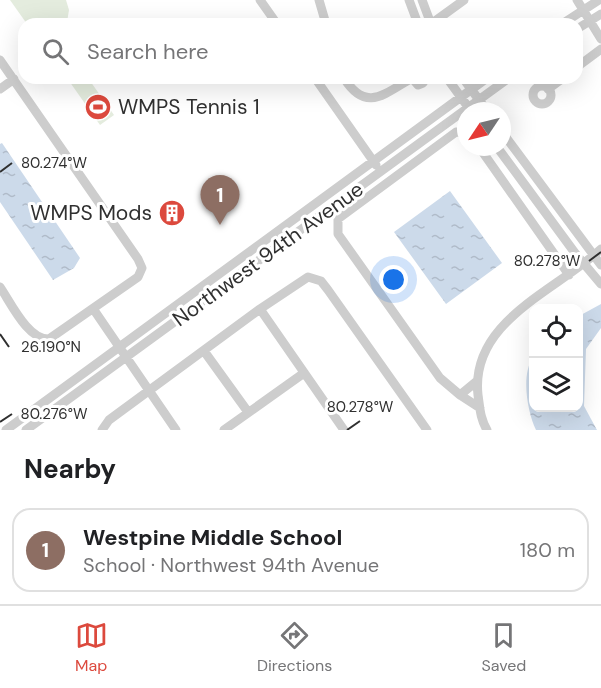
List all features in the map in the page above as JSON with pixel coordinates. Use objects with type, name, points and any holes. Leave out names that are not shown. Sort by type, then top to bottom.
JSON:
[{"type":"street","points":[[260,0],[273,18]]},
{"type":"street","points":[[319,0],[324,18]]},
{"type":"street","points":[[409,0],[416,18]]},
{"type":"street","points":[[423,0],[429,18]]},
{"type":"street","points":[[439,18],[464,0]]},
{"type":"street","points":[[577,0],[601,39]]},
{"type":"street","points":[[570,18],[599,0]]},
{"type":"street","points":[[583,25],[601,14]]},
{"type":"street","points":[[583,62],[601,49]]},
{"type":"street","points":[[0,60],[142,268],[138,277],[94,310],[56,336],[43,340],[32,332],[0,287]]},
{"type":"street","points":[[0,89],[14,79]]},
{"type":"street","points":[[319,84],[381,172]]},
{"type":"street","points":[[348,84],[353,93],[364,98],[378,98],[402,84]]},
{"type":"street","points":[[451,84],[465,102]]},
{"type":"street","points":[[467,84],[479,100]]},
{"type":"street","name":"Northwest 94th Avenue","points":[[6,430],[478,84]]},
{"type":"street","name":"Northwest 94th Avenue","points":[[479,100],[502,84]]},
{"type":"street","points":[[548,89],[555,84]]},
{"type":"street","name":"Northwest 94th Avenue","points":[[26,430],[457,118]]},
{"type":"street","points":[[457,132],[338,219],[338,234],[440,378],[480,408]]},
{"type":"street","points":[[511,144],[601,265]]},
{"type":"street","points":[[485,156],[569,274]]},
{"type":"street","points":[[504,156],[601,284]]},
{"type":"street","points":[[487,430],[481,419],[477,381],[483,352],[503,324],[601,249]]},
{"type":"street","points":[[102,430],[109,420],[260,309],[300,281],[314,278],[328,290],[427,430]]},
{"type":"street","points":[[260,309],[344,430]]},
{"type":"street","points":[[94,310],[176,430]]},
{"type":"street","points":[[204,351],[248,412]]},
{"type":"street","points":[[224,430],[304,373]]},
{"type":"street","points":[[460,394],[477,381]]},
{"type":"shaded area","points":[[10,0],[66,0],[69,10],[68,18],[23,18]]},
{"type":"shaded area","name":"WMPS Tennis 1","points":[[71,84],[92,84],[114,115],[100,125]]},
{"type":"water","points":[[2,143],[80,258],[74,268],[53,280],[0,202],[0,144]]},
{"type":"water","points":[[450,191],[502,263],[446,304],[394,232]]},
{"type":"water","points":[[601,304],[601,328],[586,349],[584,406],[597,430],[536,430],[530,412],[583,412],[583,314]]},
{"type":"water","points":[[529,365],[529,406],[526,383]]},
{"type":"place","name":"WMPS Tennis 1","points":[[98,107]]},
{"type":"place","name":"WMPS Mods","points":[[172,213]]},
{"type":"place","name":"Westpine Middle School","points":[[220,225]]}]
